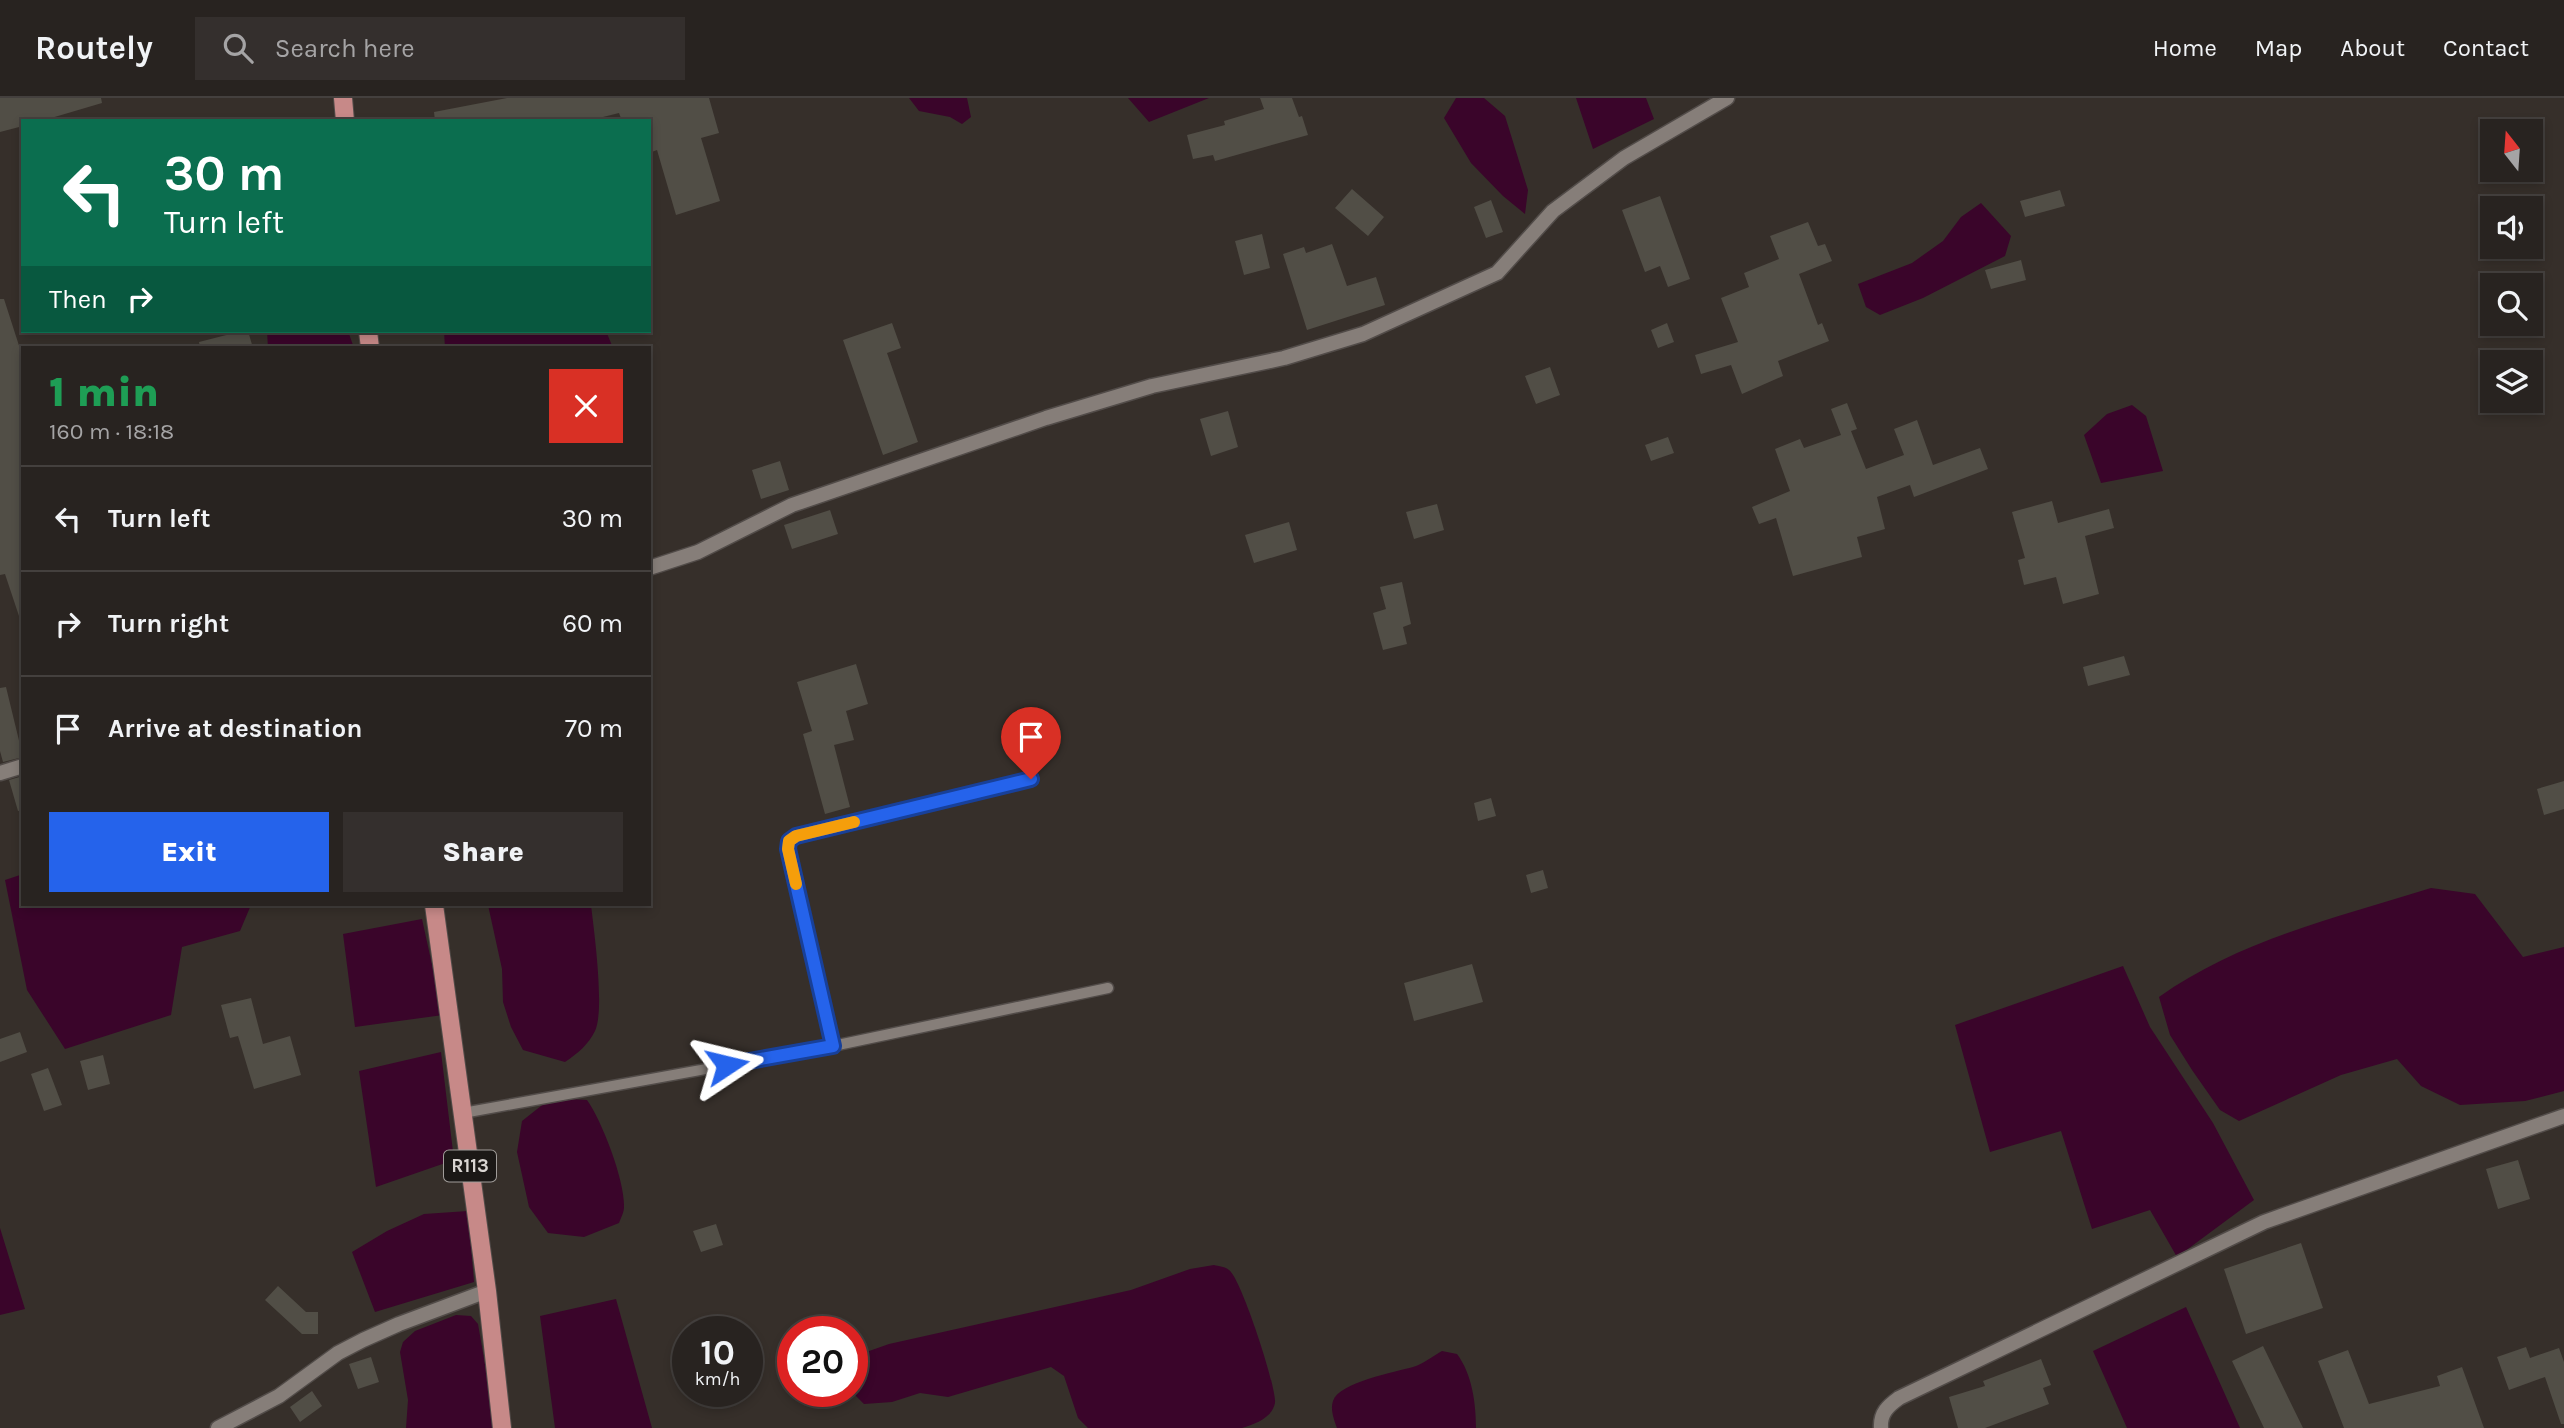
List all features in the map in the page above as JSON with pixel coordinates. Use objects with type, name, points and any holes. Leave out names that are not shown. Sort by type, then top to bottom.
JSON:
[{"type":"main road","points":[[343,98],[345,119]]},
{"type":"main road","name":"R113","points":[[434,906],[487,1291],[502,1428]]},
{"type":"street","points":[[651,567],[698,552],[792,505],[1046,418],[1152,386],[1284,358],[1374,329],[1497,273],[1553,211],[1624,158],[1727,98]]},
{"type":"street","points":[[0,773],[21,767]]},
{"type":"street","points":[[1881,1428],[1880,1421],[1886,1408],[1899,1398],[2264,1222],[2564,1116]]},
{"type":"street","points":[[218,1428],[279,1396],[338,1353],[363,1340],[487,1291]]},
{"type":"lane","points":[[833,1046],[788,849],[789,841],[796,836],[1031,779]]},
{"type":"lane","points":[[463,1113],[833,1046],[1108,988]]},
{"type":"shaded area","points":[[909,98],[967,98],[971,117],[962,124],[950,117],[919,111]]},
{"type":"shaded area","points":[[1128,98],[1209,98],[1149,122]]},
{"type":"shaded area","points":[[1456,98],[1484,98],[1505,116],[1528,190],[1525,214],[1471,163],[1444,118]]},
{"type":"shaded area","points":[[1576,98],[1646,98],[1654,119],[1593,149]]},
{"type":"shaded area","points":[[1981,203],[2011,236],[2005,256],[1923,298],[1880,315],[1866,307],[1858,284],[1912,263],[1943,241],[1961,217]]},
{"type":"shaded area","points":[[267,333],[349,333],[353,346],[268,346]]},
{"type":"shaded area","points":[[444,333],[607,333],[612,346],[445,346]]},
{"type":"shaded area","points":[[2132,405],[2146,416],[2163,471],[2101,483],[2084,435],[2107,414]]},
{"type":"shaded area","points":[[21,875],[21,906],[251,906],[240,931],[182,947],[171,1015],[65,1049],[27,990],[5,880]]},
{"type":"shaded area","points":[[2431,888],[2475,894],[2523,957],[2564,947],[2564,1091],[2525,1101],[2460,1105],[2421,1086],[2397,1059],[2341,1075],[2239,1121],[2220,1110],[2170,1035],[2159,997],[2190,977],[2256,945],[2325,920]]},
{"type":"shaded area","points":[[488,906],[591,906],[598,970],[598,1021],[595,1031],[578,1052],[565,1062],[523,1050],[511,1027],[503,1002],[502,969]]},
{"type":"shaded area","points":[[422,919],[443,1015],[355,1027],[343,934]]},
{"type":"shaded area","points":[[2123,966],[2150,1027],[2213,1123],[2254,1200],[2177,1257],[2150,1210],[2092,1229],[2061,1131],[1990,1152],[1955,1025]]},
{"type":"shaded area","points":[[441,1052],[454,1160],[376,1187],[359,1071]]},
{"type":"shaded area","points":[[587,1100],[593,1110],[612,1152],[623,1196],[624,1209],[619,1223],[584,1237],[548,1233],[529,1207],[517,1152],[522,1121],[546,1102]]},
{"type":"shaded area","points":[[468,1211],[474,1282],[375,1312],[352,1252],[387,1231],[424,1214]]},
{"type":"shaded area","points":[[0,1228],[25,1309],[0,1315]]},
{"type":"shaded area","points":[[1214,1265],[1224,1267],[1235,1277],[1257,1334],[1274,1393],[1273,1408],[1262,1420],[1242,1428],[1088,1428],[1078,1418],[1064,1376],[1051,1367],[948,1397],[920,1393],[892,1402],[868,1404],[868,1351],[889,1344],[1131,1290],[1190,1269]]},
{"type":"shaded area","points":[[616,1299],[652,1428],[555,1428],[540,1316]]},
{"type":"shaded area","points":[[2186,1307],[2240,1428],[2127,1428],[2093,1351]]},
{"type":"shaded area","points":[[456,1315],[471,1316],[478,1324],[496,1428],[406,1428],[408,1400],[400,1352],[403,1342],[415,1331]]},
{"type":"shaded area","points":[[1442,1351],[1457,1354],[1466,1370],[1474,1399],[1476,1428],[1337,1428],[1332,1407],[1337,1394],[1356,1383],[1417,1366]]},
{"type":"building","points":[[0,98],[101,98],[102,103],[48,119],[21,119],[21,127],[0,132]]},
{"type":"building","points":[[507,98],[709,98],[719,133],[701,138],[720,201],[676,215],[657,150],[651,152],[651,119],[621,119],[619,113],[595,119],[435,119],[434,112]]},
{"type":"building","points":[[1260,98],[1292,98],[1308,135],[1215,161],[1213,155],[1193,159],[1187,135],[1225,125],[1224,121],[1264,109]]},
{"type":"building","points":[[1352,189],[1384,217],[1368,236],[1335,208]]},
{"type":"building","points":[[2060,190],[2065,206],[2025,217],[2020,201]]},
{"type":"building","points":[[1660,196],[1690,279],[1668,287],[1660,266],[1645,272],[1622,210]]},
{"type":"building","points":[[1491,200],[1503,232],[1486,238],[1474,207]]},
{"type":"building","points":[[1808,222],[1818,246],[1825,244],[1832,261],[1799,274],[1818,325],[1822,323],[1829,341],[1778,361],[1783,376],[1742,394],[1731,365],[1701,374],[1695,355],[1738,342],[1721,298],[1749,287],[1744,273],[1779,259],[1770,236]]},
{"type":"building","points":[[1262,234],[1270,268],[1244,275],[1235,241]]},
{"type":"building","points":[[1332,244],[1347,286],[1376,277],[1385,305],[1307,330],[1283,254],[1304,247],[1306,253]]},
{"type":"building","points":[[2021,260],[2026,280],[1991,289],[1985,270]]},
{"type":"building","points":[[0,299],[4,299],[21,352],[21,616],[5,574],[0,575]]},
{"type":"building","points":[[892,323],[901,348],[887,353],[918,442],[883,455],[843,340]]},
{"type":"building","points":[[1667,323],[1674,342],[1658,348],[1651,330]]},
{"type":"building","points":[[234,333],[249,333],[252,346],[200,346],[199,342]]},
{"type":"building","points":[[1550,367],[1560,395],[1536,404],[1525,376]]},
{"type":"building","points":[[1847,403],[1857,429],[1851,431],[1866,469],[1904,455],[1894,429],[1917,420],[1933,465],[1980,448],[1988,469],[1914,497],[1910,485],[1877,497],[1885,529],[1857,537],[1862,557],[1793,576],[1776,518],[1759,524],[1752,507],[1790,491],[1775,449],[1800,439],[1804,448],[1841,435],[1831,409]]},
{"type":"building","points":[[1228,411],[1238,447],[1211,456],[1200,419]]},
{"type":"building","points":[[1668,437],[1674,453],[1651,461],[1645,445]]},
{"type":"building","points":[[780,461],[789,490],[761,499],[752,470]]},
{"type":"building","points":[[2052,501],[2058,523],[2109,509],[2114,528],[2085,536],[2099,594],[2063,604],[2056,577],[2024,585],[2018,560],[2025,558],[2012,512]]},
{"type":"building","points":[[1437,504],[1444,530],[1414,539],[1406,512]]},
{"type":"building","points":[[830,510],[838,534],[792,549],[784,525]]},
{"type":"building","points":[[1289,522],[1297,550],[1254,563],[1245,535]]},
{"type":"building","points":[[1402,582],[1411,624],[1403,627],[1407,644],[1383,650],[1373,613],[1386,609],[1380,587]]},
{"type":"building","points":[[2124,656],[2130,675],[2088,686],[2083,667]]},
{"type":"building","points":[[856,664],[868,704],[846,711],[854,740],[834,745],[850,807],[825,814],[803,734],[812,731],[797,682]]},
{"type":"building","points":[[6,687],[21,749],[21,758],[3,762],[0,751],[0,688]]},
{"type":"building","points":[[21,777],[21,810],[18,811],[9,780]]},
{"type":"building","points":[[2564,781],[2564,809],[2544,815],[2537,789]]},
{"type":"building","points":[[1491,798],[1496,816],[1478,821],[1474,803]]},
{"type":"building","points":[[1543,870],[1548,888],[1531,893],[1526,875]]},
{"type":"building","points":[[1472,964],[1483,1002],[1414,1021],[1404,983]]},
{"type":"building","points":[[251,998],[263,1044],[290,1036],[301,1075],[254,1089],[238,1036],[230,1038],[221,1005]]},
{"type":"building","points":[[20,1032],[27,1052],[0,1062],[0,1039]]},
{"type":"building","points":[[103,1055],[110,1084],[88,1090],[80,1061]]},
{"type":"building","points":[[48,1068],[62,1105],[44,1111],[31,1074]]},
{"type":"building","points":[[2518,1160],[2530,1199],[2498,1209],[2486,1169]]},
{"type":"building","points":[[716,1224],[723,1245],[701,1252],[693,1231]]},
{"type":"building","points":[[2301,1243],[2323,1308],[2246,1334],[2224,1269]]},
{"type":"building","points":[[278,1286],[306,1312],[318,1312],[318,1334],[302,1334],[265,1300]]},
{"type":"building","points":[[2263,1346],[2303,1428],[2264,1428],[2232,1361]]},
{"type":"building","points":[[2526,1347],[2530,1358],[2559,1348],[2564,1362],[2564,1424],[2561,1424],[2545,1377],[2509,1390],[2497,1357]]},
{"type":"building","points":[[2348,1350],[2369,1404],[2440,1386],[2437,1376],[2462,1367],[2484,1428],[2344,1428],[2318,1361]]},
{"type":"building","points":[[371,1357],[379,1382],[358,1389],[349,1364]]},
{"type":"building","points":[[2041,1359],[2051,1385],[2043,1388],[2049,1404],[1985,1428],[1958,1428],[1949,1397],[1985,1386],[1983,1381]]},
{"type":"building","points":[[312,1391],[322,1406],[300,1422],[290,1407]]},
{"type":"slow traffic","points":[[796,884],[788,849],[789,841],[796,836],[854,822]]},
{"type":"route","points":[[727,1065],[833,1046],[788,849],[789,841],[796,836],[1031,779]]}]
